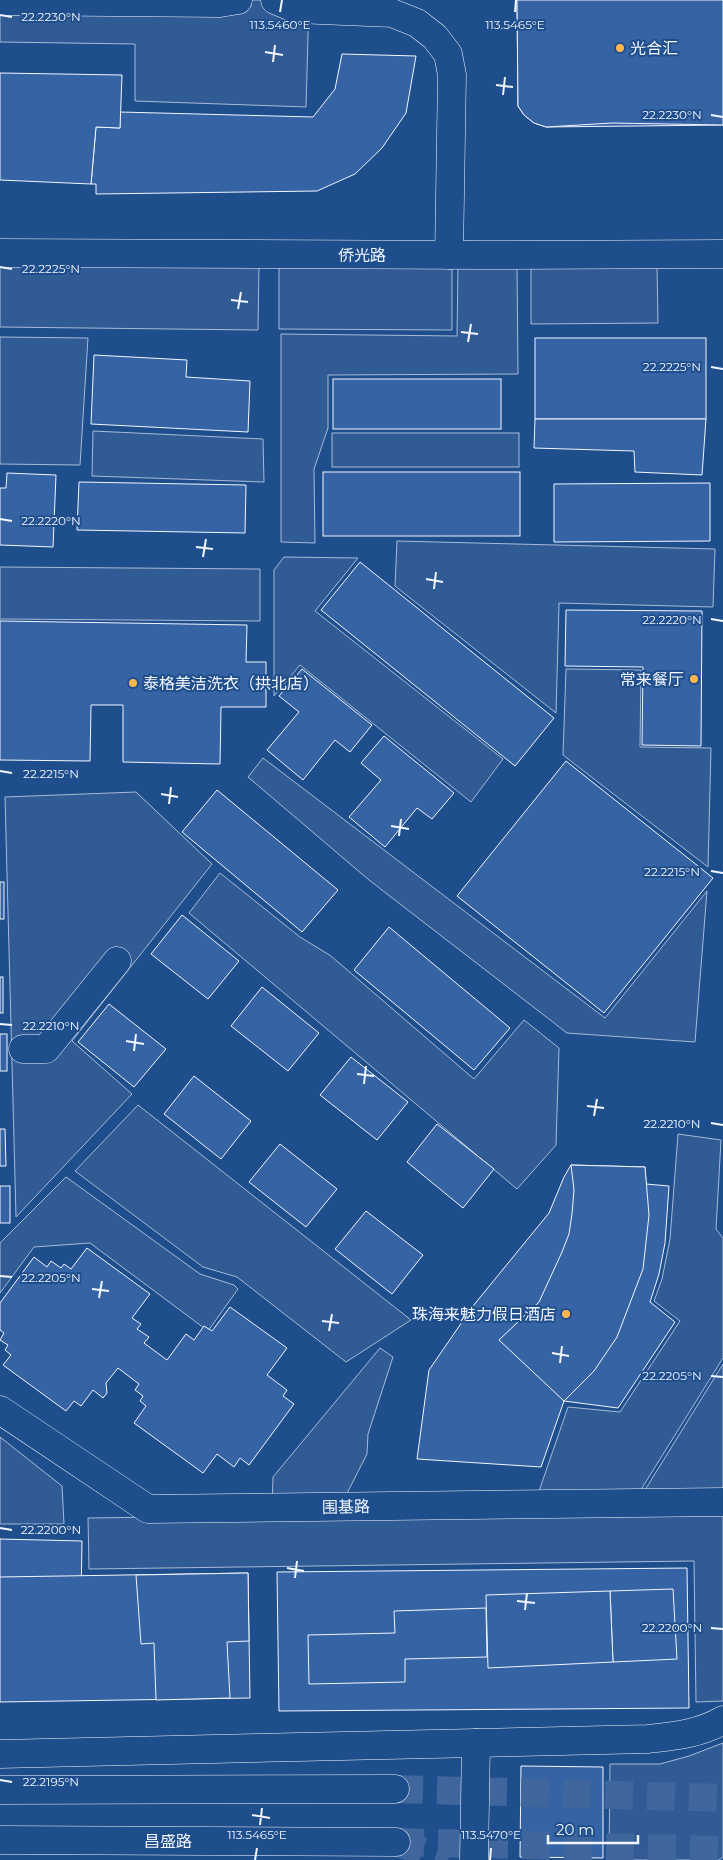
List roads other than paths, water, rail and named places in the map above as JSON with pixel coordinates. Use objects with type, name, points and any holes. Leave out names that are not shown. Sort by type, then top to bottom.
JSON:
[{"type":"street","points":[[0,1],[220,3],[238,0]]},
{"type":"street","points":[[275,0],[297,9],[392,13],[417,23],[435,37],[448,54],[452,75],[449,255]]},
{"type":"street","name":"侨光路","points":[[0,253],[723,254]]},
{"type":"street","points":[[23,1050],[46,1049],[117,961]]},
{"type":"street","name":"围基路","points":[[0,1410],[148,1509],[723,1502]]},
{"type":"street","points":[[0,1754],[648,1739],[686,1735],[713,1726],[723,1720]]},
{"type":"street","points":[[474,1860],[476,1744]]},
{"type":"street","points":[[0,1790],[394,1789]]},
{"type":"street","name":"昌盛路","points":[[0,1840],[396,1842]]},
{"type":"tunnel","points":[[395,1789],[723,1798]]},
{"type":"tunnel","points":[[396,1842],[448,1860]]},
{"type":"tunnel","points":[[396,1842],[723,1850]]},
{"type":"place","name":"光合汇","points":[[620,48]]},
{"type":"place","name":"常来餐厅","points":[[694,679]]},
{"type":"place","name":"泰格美洁洗衣（拱北店）","points":[[133,683]]},
{"type":"place","name":"珠海来魅力假日酒店","points":[[566,1314]]}]
